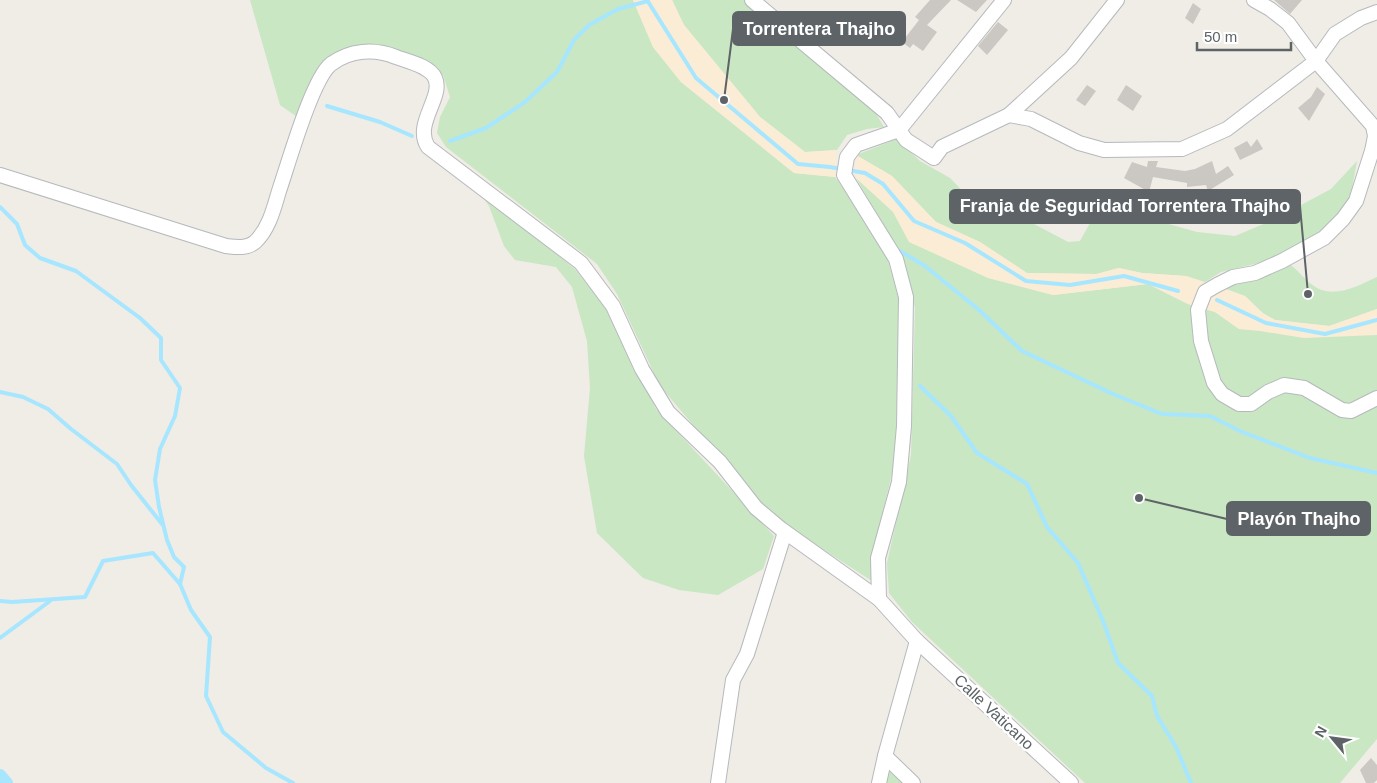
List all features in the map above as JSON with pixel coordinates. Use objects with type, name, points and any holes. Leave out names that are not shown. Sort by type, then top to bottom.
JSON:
[{"type":"street","points":[[752,0],[887,113],[906,140],[934,158],[942,147],[1010,115],[1071,58],[1117,0]]},
{"type":"street","points":[[879,599],[878,558],[899,482],[906,350],[906,297],[896,259],[844,175],[847,157],[856,145],[899,130],[1004,0]]},
{"type":"street","points":[[1254,0],[1270,9],[1288,23],[1316,61],[1373,126],[1375,136],[1356,201],[1343,219],[1324,238],[1282,261],[1255,273],[1233,277],[1205,292],[1198,310],[1201,341],[1214,383],[1222,394],[1239,404],[1251,404],[1268,392],[1284,385],[1304,388],[1342,410],[1351,411],[1377,398]]},
{"type":"street","points":[[1010,115],[1031,119],[1079,143],[1104,150],[1182,149],[1227,129],[1316,61],[1335,34],[1361,18],[1377,12]]},
{"type":"street","name":"Calle Vaticano","points":[[0,175],[226,246],[242,247],[254,243],[266,228],[317,84],[330,65],[346,56],[362,51],[386,52],[428,70],[436,78],[436,88],[424,127],[423,139],[428,147],[581,263],[612,306],[642,369],[668,412],[720,462],[756,508],[785,532],[879,599],[917,641],[1065,781]]},
{"type":"street","points":[[718,783],[733,680],[747,654],[785,532]]},
{"type":"street","points":[[879,783],[917,641]]},
{"type":"street","points":[[885,756],[913,783]]},
{"type":"green space","points":[[250,0],[633,0],[653,47],[681,82],[794,173],[835,177],[857,208],[887,257],[900,304],[895,461],[872,558],[875,583],[775,518],[660,386],[617,294],[597,264],[446,147],[437,133],[440,117],[450,97],[443,75],[419,60],[378,44],[356,45],[330,59],[303,121],[280,105]]},
{"type":"green space","points":[[672,0],[745,0],[836,76],[876,114],[884,127],[867,129],[847,135],[837,150],[805,152],[760,117],[684,25]]},
{"type":"green space","points":[[897,139],[920,161],[950,178],[975,204],[991,213],[1034,224],[1068,242],[1080,241],[1095,214],[1158,221],[1197,232],[1235,236],[1273,220],[1331,189],[1357,161],[1350,199],[1325,229],[1267,261],[1221,272],[1205,282],[1186,276],[1142,273],[1119,268],[1097,274],[1027,273],[980,242],[936,222],[892,176],[856,155]]},
{"type":"green space","points":[[856,178],[894,212],[910,242],[989,278],[1053,295],[1148,284],[1188,304],[1215,312],[1239,329],[1377,335],[1377,739],[1340,783],[1085,783],[912,622],[889,593],[887,563],[911,455],[915,308],[905,262]]},
{"type":"green space","points":[[481,195],[575,269],[608,311],[656,409],[774,536],[763,569],[718,595],[679,590],[643,578],[597,533],[584,456],[590,388],[587,341],[572,287],[556,267],[515,260],[504,246],[489,206]]},
{"type":"green space","points":[[1291,265],[1317,288],[1332,292],[1363,284],[1377,277],[1377,309],[1330,326],[1275,320],[1263,313],[1245,296],[1221,287],[1259,278]]},
{"type":"green space","points":[[889,771],[902,783],[886,783]]},
{"type":"sand","points":[[633,0],[672,0],[684,25],[760,117],[805,152],[837,150],[835,177],[794,173],[681,82],[653,47]]},
{"type":"sand","points":[[856,155],[892,176],[936,222],[980,242],[1027,273],[1096,274],[1119,268],[1142,273],[1186,276],[1245,296],[1262,313],[1275,320],[1329,326],[1377,309],[1377,335],[1304,338],[1239,329],[1215,312],[1188,304],[1148,284],[1053,295],[988,278],[909,242],[893,212],[856,178]]},
{"type":"building","points":[[930,0],[951,0],[927,25],[937,32],[923,51],[913,44],[910,48],[902,42],[919,20],[915,17]]},
{"type":"building","points":[[957,0],[987,0],[976,12]]},
{"type":"building","points":[[1274,0],[1302,0],[1290,14]]},
{"type":"building","points":[[1193,3],[1201,9],[1193,24],[1185,18]]},
{"type":"building","points":[[998,22],[1008,30],[987,55],[978,46]]},
{"type":"building","points":[[1087,85],[1096,91],[1085,106],[1076,100]]},
{"type":"building","points":[[1126,85],[1142,96],[1133,111],[1117,100]]},
{"type":"building","points":[[1317,87],[1325,94],[1309,121],[1298,108],[1311,97]]},
{"type":"building","points":[[1257,139],[1263,149],[1240,160],[1234,148],[1247,141],[1251,147]]},
{"type":"building","points":[[1148,161],[1158,161],[1156,167],[1185,171],[1195,169],[1212,161],[1216,174],[1228,166],[1234,175],[1208,191],[1206,185],[1187,187],[1187,183],[1153,177],[1149,192],[1124,178],[1132,162],[1147,167]]},
{"type":"building","points":[[1371,758],[1377,765],[1377,780],[1374,783],[1366,783],[1360,770]]},
{"type":"waterway","points":[[647,0],[696,78],[798,164],[865,173],[883,184],[914,221],[965,243],[1026,281],[1070,285],[1124,276],[1178,291]]},
{"type":"waterway","points":[[450,141],[486,128],[525,102],[557,72],[574,40],[589,25],[618,9],[648,1]]},
{"type":"waterway","points":[[327,106],[380,122],[412,136]]},
{"type":"waterway","points":[[0,207],[17,224],[25,245],[40,258],[76,271],[140,318],[161,338],[161,360],[180,388],[175,416],[160,449],[155,480],[167,540],[174,557],[184,567],[180,584]]},
{"type":"waterway","points":[[900,251],[925,266],[979,310],[1022,351],[1113,394],[1162,414],[1210,416],[1242,432],[1310,458],[1377,473]]},
{"type":"waterway","points":[[1217,300],[1266,323],[1325,334],[1377,320]]},
{"type":"waterway","points":[[920,386],[951,416],[977,453],[1027,484],[1047,527],[1078,563],[1103,621],[1118,663],[1152,696],[1157,716],[1176,747],[1191,783]]},
{"type":"waterway","points":[[0,392],[23,397],[48,409],[117,464],[162,524]]},
{"type":"waterway","points":[[0,601],[12,602],[85,597],[103,561],[153,553],[180,584],[191,610],[210,637],[206,696],[223,732],[266,768],[293,783]]},
{"type":"waterway","points":[[0,638],[50,601]]},
{"type":"waterway","points":[[0,775],[7,783]]},
{"type":"place","name":"Torrentera Thajho","points":[[724,100]]},
{"type":"place","name":"Franja de Seguridad Torrentera Thajho","points":[[1308,294]]},
{"type":"place","name":"Playón Thajho","points":[[1139,498]]}]
